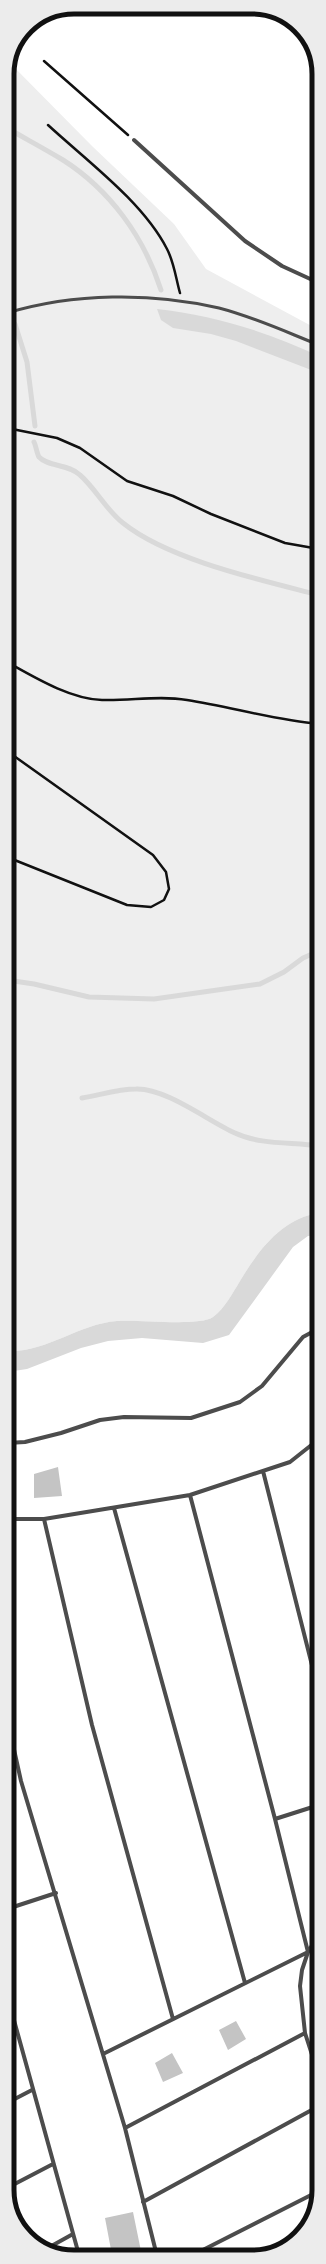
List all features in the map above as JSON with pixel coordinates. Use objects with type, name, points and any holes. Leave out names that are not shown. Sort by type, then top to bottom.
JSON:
[{"type":"street","points":[[134,140],[245,241],[282,266],[312,280]]},
{"type":"street","points":[[14,1443],[25,1442],[61,1433],[100,1420],[124,1417],[191,1418],[240,1402],[262,1386],[303,1337],[312,1332]]},
{"type":"street","points":[[14,1519],[44,1518],[190,1495],[290,1462],[312,1446]]},
{"type":"street","points":[[263,1472],[312,1665]]},
{"type":"street","points":[[190,1495],[275,1819],[308,1952]]},
{"type":"street","points":[[114,1508],[245,1983]]},
{"type":"street","points":[[44,1518],[92,1725],[173,2019]]},
{"type":"street","points":[[14,1750],[21,1781],[56,1893],[125,2128],[155,2250]]},
{"type":"street","points":[[275,1819],[312,1807]]},
{"type":"street","points":[[14,1907],[56,1893]]},
{"type":"street","points":[[312,1945],[308,1952],[302,1970],[300,1986],[305,2033],[312,2055]]},
{"type":"street","points":[[103,2054],[308,1952]]},
{"type":"street","points":[[14,2022],[78,2250]]},
{"type":"street","points":[[125,2128],[305,2033]]},
{"type":"street","points":[[14,2099],[32,2090]]},
{"type":"street","points":[[143,2202],[312,2110]]},
{"type":"street","points":[[14,2184],[53,2164]]},
{"type":"street","points":[[203,2250],[312,2195]]},
{"type":"street","points":[[51,2245],[73,2234]]},
{"type":"lane","points":[[14,311],[45,304],[105,297],[182,301],[219,308],[257,320],[312,342]]},
{"type":"path","points":[[44,61],[134,140]]},
{"type":"path","points":[[48,125],[134,203],[154,228],[167,250],[182,301]]},
{"type":"path","points":[[14,429],[57,438],[80,448],[127,480],[173,496],[211,514],[285,543],[312,549]]},
{"type":"path","points":[[14,666],[65,691],[101,700],[149,697],[186,699],[312,723]]},
{"type":"path","points":[[14,756],[153,855],[166,872],[169,889],[164,900],[151,907],[127,905],[14,860]]},
{"type":"shaded area","points":[[15,68],[92,146],[174,224],[206,269],[312,326],[312,1215],[306,1216],[282,1229],[272,1238],[255,1258],[225,1305],[213,1317],[195,1322],[117,1321],[103,1323],[35,1348],[14,1350]]},
{"type":"shaded area","points":[[157,309],[219,320],[260,332],[312,353],[312,370],[236,341],[211,334],[173,328],[161,320]]},
{"type":"shaded area","points":[[312,1215],[312,1236],[308,1236],[293,1247],[229,1335],[203,1343],[142,1338],[108,1341],[81,1348],[27,1369],[14,1371],[14,1350],[35,1348],[103,1323],[117,1321],[195,1322],[213,1317],[225,1305],[255,1258],[272,1238],[282,1229],[306,1216]]},
{"type":"building","points":[[58,1467],[62,1496],[34,1498],[34,1474]]},
{"type":"building","points":[[236,2021],[246,2039],[228,2050],[219,2030]]},
{"type":"building","points":[[172,2053],[183,2073],[163,2082],[155,2063]]},
{"type":"building","points":[[133,2212],[141,2250],[111,2250],[105,2218]]},
{"type":"waterway","points":[[14,132],[63,160],[80,172],[110,200],[135,233],[154,270],[161,290]]},
{"type":"waterway","points":[[15,324],[27,362],[35,426]]},
{"type":"waterway","points":[[34,442],[39,457],[48,462],[75,471],[86,481],[117,518],[142,536],[165,548],[216,567],[312,593]]},
{"type":"waterway","points":[[14,981],[34,984],[89,997],[154,999],[260,984],[284,972],[303,958],[312,954]]},
{"type":"waterway","points":[[82,1098],[122,1090],[148,1090],[173,1099],[224,1128],[245,1137],[255,1140],[312,1145]]}]
